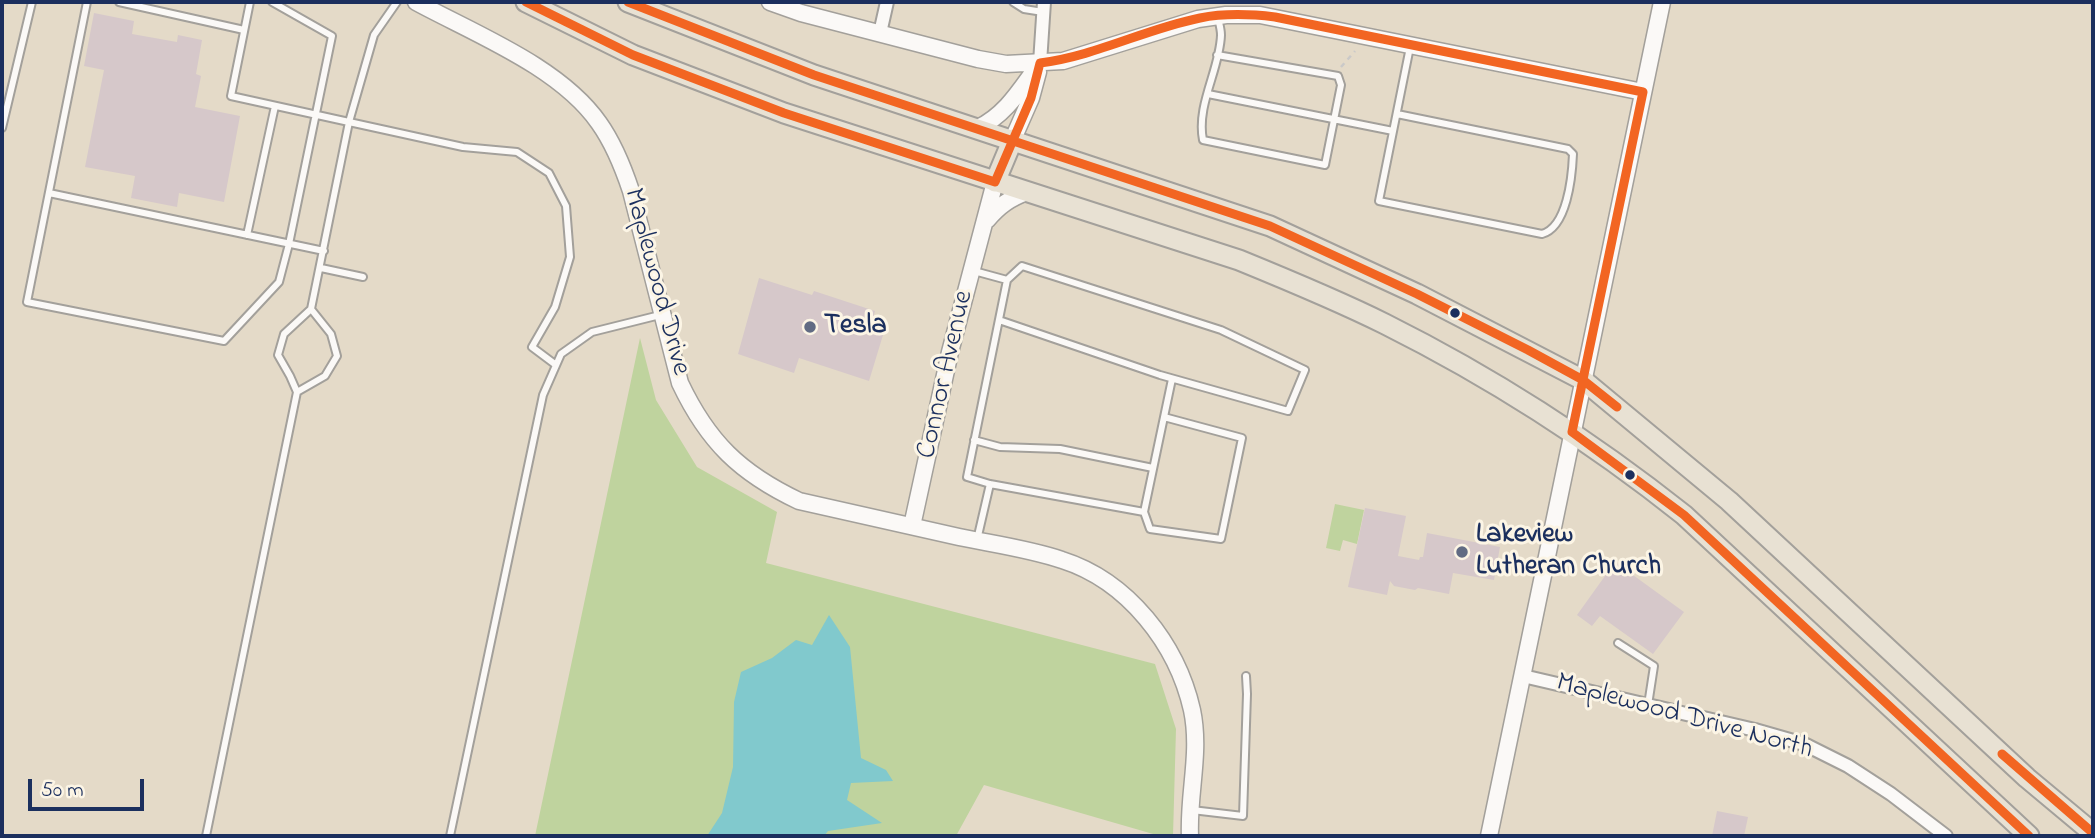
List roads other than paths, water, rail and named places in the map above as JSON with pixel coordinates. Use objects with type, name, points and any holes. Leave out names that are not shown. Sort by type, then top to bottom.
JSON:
[{"type":"main road","points":[[526,2],[634,55],[771,108],[1224,254],[1384,323],[1453,359],[1572,432],[1684,515],[2029,836]]},
{"type":"main road","points":[[628,2],[814,75],[1270,226],[1418,294],[1583,380],[1729,501],[2027,778],[2093,833]]},
{"type":"main road","name":"Connor Avenue","points":[[995,182],[1013,139]]},
{"type":"street","name":"Maplewood Drive","points":[[416,2],[534,65],[579,99],[597,120],[622,164],[680,383],[692,408],[713,439],[747,472],[799,501],[1062,559],[1083,568],[1121,594],[1148,620],[1173,657],[1192,710],[1196,764],[1190,809],[1190,836]]},
{"type":"street","points":[[880,33],[887,2]]},
{"type":"street","points":[[1489,836],[1662,2]]},
{"type":"street","points":[[776,3],[978,59],[1006,64],[1072,59],[1171,26],[1217,16],[1275,17],[1643,92]]},
{"type":"street","points":[[1013,139],[1031,99],[1040,63],[1043,7]]},
{"type":"street","points":[[978,128],[994,120],[1006,109],[1040,63]]},
{"type":"street","name":"Connor Avenue","points":[[912,526],[950,352],[995,182]]},
{"type":"street","points":[[983,225],[998,207],[1012,197],[1027,192]]},
{"type":"street","name":"Maplewood Drive North","points":[[1523,677],[1755,730],[1804,744],[1848,766],[1891,794],[1946,836]]},
{"type":"lane","points":[[2,128],[32,2]]},
{"type":"lane","points":[[87,2],[27,302],[224,341],[279,282],[332,36],[272,2]]},
{"type":"lane","points":[[119,2],[244,30]]},
{"type":"lane","points":[[250,2],[231,96],[463,147],[517,152],[549,173],[566,206],[569,257],[555,307],[532,347],[556,365]]},
{"type":"lane","points":[[206,836],[296,392],[278,355],[284,334],[311,309],[349,122],[374,35],[397,2]]},
{"type":"lane","points":[[1013,2],[1024,9],[1043,7]]},
{"type":"lane","points":[[1216,55],[1338,76],[1341,85],[1325,165],[1203,140],[1201,128],[1216,55],[1221,35],[1217,16]]},
{"type":"lane","points":[[1396,114],[1568,149],[1573,154],[1573,166],[1562,218],[1550,232],[1542,234],[1379,201],[1396,114],[1410,45]]},
{"type":"lane","points":[[1208,94],[1393,131]]},
{"type":"lane","points":[[247,235],[275,106]]},
{"type":"lane","points":[[49,193],[324,251]]},
{"type":"lane","points":[[999,320],[1172,379],[1288,411],[1305,370],[1221,330],[1022,266],[1007,281],[974,440],[967,477],[990,484],[1144,512]]},
{"type":"lane","points":[[321,268],[363,276]]},
{"type":"lane","points":[[972,270],[1007,281]]},
{"type":"lane","points":[[296,392],[325,376],[337,356],[331,334],[311,309]]},
{"type":"lane","points":[[450,836],[543,395],[561,354],[592,332],[662,314]]},
{"type":"lane","points":[[1164,417],[1242,438],[1221,539],[1150,529],[1144,512],[1153,468],[1172,379]]},
{"type":"lane","points":[[974,440],[1000,447],[1060,449],[1153,468]]},
{"type":"lane","points":[[977,541],[990,484]]},
{"type":"lane","points":[[1618,643],[1654,666],[1648,705]]},
{"type":"lane","points":[[1190,809],[1243,816],[1246,676]]},
{"type":"water","points":[[829,615],[850,647],[861,758],[886,770],[893,781],[851,783],[847,800],[882,823],[828,831],[824,836],[707,836],[722,813],[733,767],[734,702],[741,672],[772,658],[796,640],[812,645]]},
{"type":"place","name":"Tesla","points":[[810,327]]},
{"type":"place","name":"Lakeview Lutheran Church","points":[[1462,552]]}]
